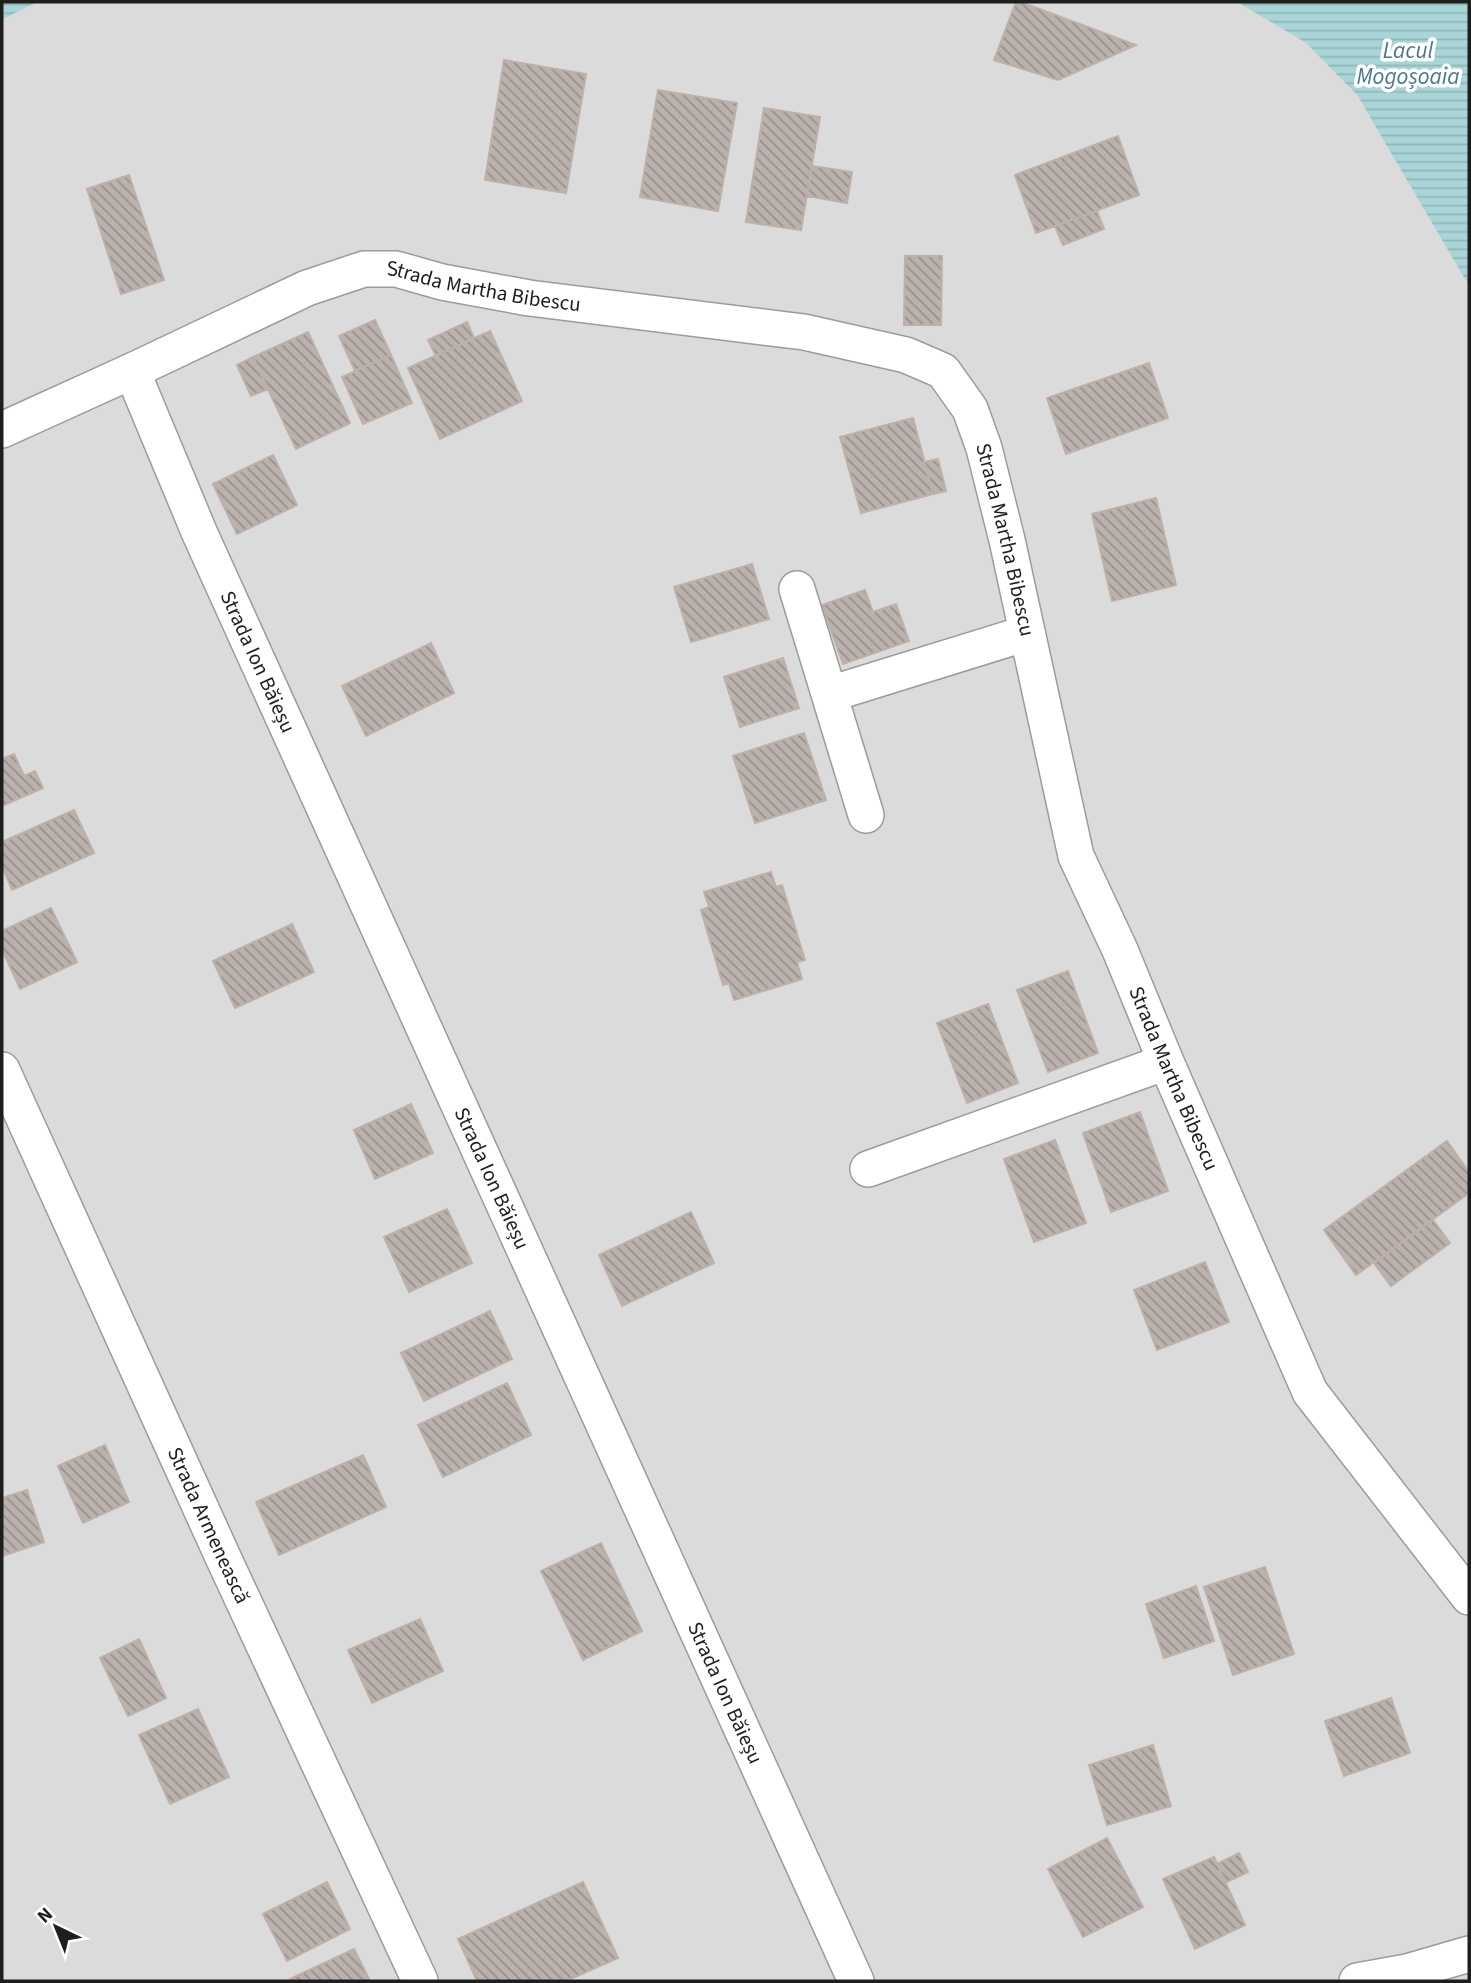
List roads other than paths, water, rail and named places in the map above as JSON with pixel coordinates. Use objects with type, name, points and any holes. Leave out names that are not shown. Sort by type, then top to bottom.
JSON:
[{"type":"street","name":"Strada Martha Bibescu","points":[[2,430],[132,372],[307,288],[364,269],[396,269],[442,282],[529,298],[804,332],[906,355],[943,371],[970,409],[984,448],[1076,856],[1120,950],[1310,1392],[1469,1597]]},
{"type":"street","name":"Strada Ion Băieșu","points":[[132,372],[201,534],[856,1981]]},
{"type":"street","points":[[797,589],[866,815]]},
{"type":"street","points":[[830,694],[1027,632]]},
{"type":"street","points":[[868,1169],[1166,1062]]},
{"type":"street","name":"Strada Armenească","points":[[2,1070],[222,1555],[420,1981]]},
{"type":"street","points":[[1357,1981],[1407,1972],[1469,1954]]},
{"type":"water","points":[[2,2],[37,2],[2,20]]},
{"type":"water","name":"Lacul Mogoșoaia","points":[[1237,2],[1469,2],[1469,286],[1357,95],[1306,43]]}]
